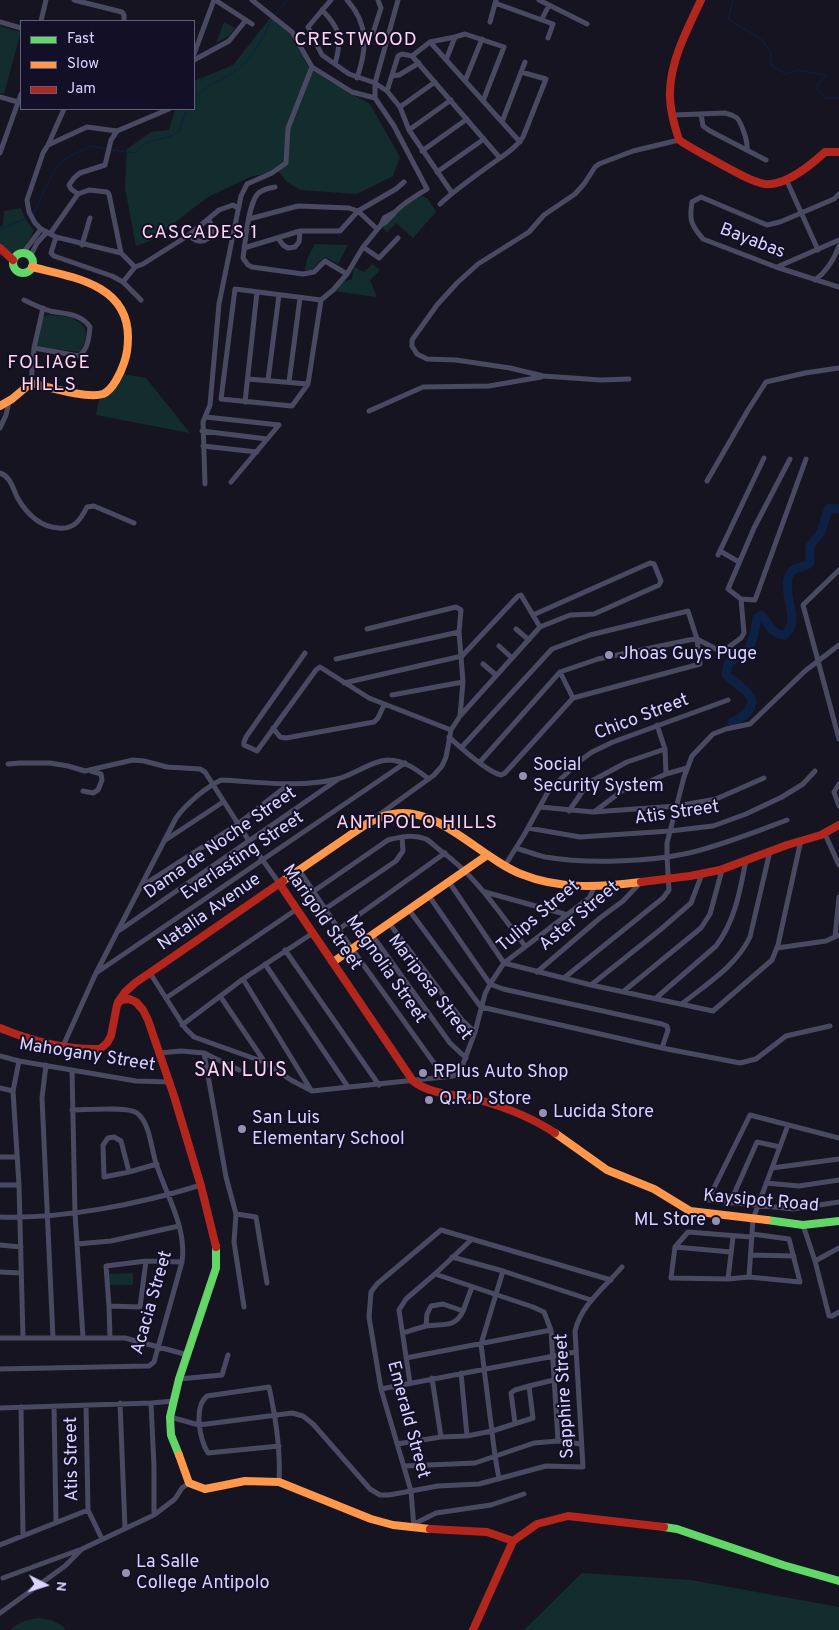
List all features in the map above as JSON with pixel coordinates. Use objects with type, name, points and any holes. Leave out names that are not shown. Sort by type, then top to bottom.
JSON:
[{"type":"street","points":[[41,20],[46,0]]},
{"type":"street","points":[[74,0],[122,12],[124,20]]},
{"type":"street","points":[[195,51],[214,0],[252,24]]},
{"type":"street","points":[[252,0],[292,32],[312,67],[352,92],[375,98]]},
{"type":"street","points":[[331,0],[308,27],[322,55],[357,78],[375,84],[387,91],[400,107],[409,130],[452,193]]},
{"type":"street","points":[[347,0],[357,11],[364,36],[364,58],[357,78]]},
{"type":"street","points":[[364,36],[373,33],[381,8],[378,0]]},
{"type":"street","points":[[321,300],[235,289],[221,400],[292,406],[308,384],[321,300],[347,274],[363,247],[384,218],[427,189],[394,126],[375,98],[375,84],[398,0]]},
{"type":"street","points":[[508,7],[510,0]]},
{"type":"street","points":[[539,0],[586,24]]},
{"type":"street","points":[[701,0],[685,34],[671,80],[671,103],[679,140],[756,182],[771,183],[786,179],[809,166],[825,152],[839,152]]},
{"type":"street","points":[[490,22],[495,1],[554,24],[548,38]]},
{"type":"street","points":[[542,19],[550,5]]},
{"type":"street","points":[[322,10],[332,20],[339,32],[340,46],[335,64]]},
{"type":"street","points":[[195,59],[229,41],[246,20]]},
{"type":"street","points":[[0,22],[20,28]]},
{"type":"street","points":[[412,56],[430,42],[465,34],[504,47],[484,101]]},
{"type":"street","points":[[446,60],[455,37]]},
{"type":"street","points":[[465,81],[482,39]]},
{"type":"street","points":[[430,42],[520,142]]},
{"type":"street","points":[[387,91],[398,56],[402,54],[412,56],[500,158]]},
{"type":"street","points":[[502,122],[525,62]]},
{"type":"street","points":[[392,76],[400,76],[419,63]]},
{"type":"street","points":[[205,484],[203,422],[210,405],[219,304],[241,196],[247,184],[272,173],[286,163],[288,128],[312,67]]},
{"type":"street","points":[[440,204],[520,142],[546,79],[521,72]]},
{"type":"street","points":[[400,107],[434,82]]},
{"type":"street","points":[[0,97],[18,102]]},
{"type":"street","points":[[0,152],[3,139],[20,97]]},
{"type":"street","points":[[409,130],[451,100]]},
{"type":"street","points":[[64,110],[43,153],[27,200],[29,212],[41,229],[56,237],[121,254],[135,266]]},
{"type":"street","points":[[155,110],[158,115]]},
{"type":"street","points":[[48,145],[88,126],[117,131],[168,110]]},
{"type":"street","points":[[673,115],[725,113],[737,118],[748,143],[747,149]]},
{"type":"street","points":[[701,114],[704,126],[710,131],[766,160]]},
{"type":"street","points":[[422,150],[467,119]]},
{"type":"street","points":[[78,194],[69,185],[80,173],[106,165],[111,140],[117,131]]},
{"type":"street","points":[[437,172],[484,139]]},
{"type":"street","points":[[630,379],[601,380],[544,376],[510,368],[456,360],[422,358],[414,350],[412,340],[457,283],[483,260],[529,232],[544,215],[575,194],[599,164],[633,151],[679,140]]},
{"type":"street","points":[[786,179],[818,250]]},
{"type":"street","points":[[244,248],[300,231],[340,232],[358,211],[396,189],[404,182]]},
{"type":"street","points":[[275,187],[259,192],[254,199],[243,258],[252,267],[304,274],[314,272],[325,261],[347,274]]},
{"type":"street","points":[[27,255],[49,233],[78,194],[89,190],[107,192],[109,194],[121,254]]},
{"type":"street","name":"Bayabas","points":[[839,194],[834,199],[802,213],[767,225],[702,197],[692,202],[690,216],[694,229],[703,238],[776,267],[839,287]]},
{"type":"street","points":[[123,282],[135,266],[144,264],[188,235],[219,210],[234,205],[238,208]]},
{"type":"street","points":[[249,219],[298,206],[349,208],[358,211],[379,227]]},
{"type":"street","points":[[82,245],[90,218]]},
{"type":"street","points":[[188,235],[193,240],[199,242],[210,236],[212,224],[208,219]]},
{"type":"street","points":[[27,255],[41,229]]},
{"type":"street","points":[[278,238],[288,248],[295,246],[299,242],[300,231]]},
{"type":"street","points":[[56,237],[51,253],[54,256],[100,270],[123,282],[141,300]]},
{"type":"street","points":[[363,247],[379,258],[398,238]]},
{"type":"street","points":[[776,267],[839,240]]},
{"type":"street","points":[[814,280],[824,273],[839,246]]},
{"type":"street","points":[[0,248],[13,260]]},
{"type":"street","points":[[27,255],[19,254],[13,260],[13,268],[19,273],[27,273],[32,267]]},
{"type":"street","points":[[27,255],[32,267]]},
{"type":"street","points":[[0,406],[9,402],[31,383],[96,395],[107,392],[122,370],[127,358],[128,318],[107,293],[96,286],[32,267]]},
{"type":"street","points":[[245,402],[257,292]]},
{"type":"street","points":[[268,380],[279,295]]},
{"type":"street","points":[[290,382],[300,298]]},
{"type":"street","points":[[24,300],[43,308],[71,314],[80,318],[90,327],[84,352],[79,356],[34,348]]},
{"type":"street","points":[[31,383],[34,348],[43,308]]},
{"type":"street","points":[[706,481],[766,382],[839,368]]},
{"type":"street","points":[[369,411],[423,388],[489,386],[544,376]]},
{"type":"street","points":[[248,379],[308,384]]},
{"type":"street","points":[[0,428],[6,416],[9,402]]},
{"type":"street","points":[[206,417],[279,425],[231,482]]},
{"type":"street","points":[[202,431],[267,439]]},
{"type":"street","points":[[203,446],[257,452]]},
{"type":"street","points":[[739,562],[719,553],[764,458]]},
{"type":"street","points":[[790,459],[754,528],[728,589],[741,599],[755,600],[806,459]]},
{"type":"street","points":[[0,473],[6,475],[22,506],[37,521],[48,527],[64,529],[73,526],[82,518],[87,507],[94,506],[134,523]]},
{"type":"street","points":[[374,819],[429,779],[442,766],[446,757],[450,730],[460,716],[540,627],[570,615],[594,614],[659,585],[660,582],[654,564],[650,563],[533,615]]},
{"type":"street","points":[[839,570],[803,605],[839,739]]},
{"type":"street","points":[[344,683],[462,656],[518,596],[523,596],[540,627]]},
{"type":"street","points":[[480,762],[560,672],[598,659],[697,639],[718,650],[726,649],[741,638],[744,633],[741,599]]},
{"type":"street","points":[[367,629],[456,607],[460,610],[459,632],[464,682],[460,716]]},
{"type":"street","points":[[449,737],[461,748],[480,762],[501,775],[505,773],[573,698],[700,664],[697,639],[688,611],[590,635],[552,649],[461,748]]},
{"type":"street","points":[[516,629],[529,640]]},
{"type":"street","points":[[336,659],[459,632]]},
{"type":"street","points":[[564,978],[663,898],[669,890],[666,856],[670,831],[692,756],[713,734],[750,724],[805,672],[839,645]]},
{"type":"street","points":[[499,646],[512,658]]},
{"type":"street","points":[[305,653],[246,737],[244,745],[258,751],[320,667],[369,698],[450,730]]},
{"type":"street","points":[[483,664],[496,676]]},
{"type":"street","points":[[560,672],[573,698]]},
{"type":"street","points":[[392,695],[464,682]]},
{"type":"street","name":"Chico Street","points":[[504,867],[549,790],[581,760],[592,752],[613,742],[728,700]]},
{"type":"street","points":[[274,728],[280,737],[286,738],[374,722],[378,720],[384,705]]},
{"type":"street","points":[[657,725],[665,748],[666,774]]},
{"type":"street","points":[[569,811],[588,783],[622,764],[665,748]]},
{"type":"street","name":"Marigold Street","points":[[85,771],[132,760],[144,761],[167,768],[200,769],[205,772],[249,841],[413,1081]]},
{"type":"street","points":[[63,1046],[96,974],[176,818],[183,809],[212,784],[222,780],[290,784],[313,783],[339,778],[388,760],[405,763],[429,779]]},
{"type":"street","points":[[8,764],[20,762],[50,763],[99,773],[102,776],[98,790],[93,793],[83,791]]},
{"type":"street","name":"Everlasting Street","points":[[96,974],[405,763]]},
{"type":"street","points":[[593,812],[623,790],[687,768]]},
{"type":"street","name":"Atis Street","points":[[528,828],[580,837],[714,826],[746,814],[803,784],[815,771]]},
{"type":"street","name":"Dama de Noche Street","points":[[118,932],[339,778]]},
{"type":"street","points":[[540,807],[593,812],[677,806],[716,799],[764,778]]},
{"type":"street","points":[[142,886],[238,824],[290,784]]},
{"type":"street","points":[[839,784],[834,792],[839,806]]},
{"type":"street","points":[[163,841],[224,802]]},
{"type":"street","points":[[374,819],[398,813],[427,816],[444,824],[486,856],[504,867],[527,877],[551,883],[595,886],[640,883],[722,870],[801,840],[825,834],[839,825]]},
{"type":"street","name":"Natalia Avenue","points":[[118,1002],[125,992],[150,973],[374,819]]},
{"type":"street","points":[[516,848],[545,857],[584,860],[636,859],[666,856],[688,853],[723,843],[787,820]]},
{"type":"street","points":[[825,834],[839,865]]},
{"type":"street","points":[[325,909],[396,860],[403,851],[402,836]]},
{"type":"street","points":[[314,891],[388,840],[402,836],[414,836],[426,840],[465,870],[485,892],[525,946]]},
{"type":"street","points":[[449,882],[504,963],[536,972],[713,1011],[772,960],[777,948],[801,840]]},
{"type":"street","points":[[683,1003],[735,961],[744,950],[750,937],[770,851]]},
{"type":"street","points":[[339,929],[445,853]]},
{"type":"street","points":[[333,962],[486,856]]},
{"type":"street","points":[[656,998],[716,946],[724,936],[730,925],[738,899],[746,860]]},
{"type":"street","name":"Magnolia Street","points":[[299,870],[352,949],[444,1077]]},
{"type":"street","points":[[624,991],[701,928],[710,914],[722,870]]},
{"type":"street","points":[[591,984],[660,930],[690,903],[702,874]]},
{"type":"street","name":"Aster Street","points":[[536,972],[623,901],[640,883]]},
{"type":"street","name":"Tulips Street","points":[[444,1077],[453,1076],[460,1072],[490,984],[504,963],[590,898],[595,886]]},
{"type":"street","points":[[485,892],[568,915]]},
{"type":"street","points":[[429,896],[490,984],[503,989],[662,1024],[667,1026],[668,1030],[662,1048]]},
{"type":"street","points":[[777,948],[826,941],[837,936],[839,897]]},
{"type":"street","points":[[166,998],[297,909]]},
{"type":"street","points":[[408,910],[481,1007],[662,1048],[740,1063],[756,1059],[786,1036],[830,1026]]},
{"type":"street","points":[[389,923],[462,1020],[475,1032]]},
{"type":"street","points":[[182,1025],[243,979],[313,933]]},
{"type":"street","name":"Mariposa Street","points":[[372,935],[450,1043],[466,1058]]},
{"type":"street","points":[[285,950],[379,1085]]},
{"type":"street","points":[[265,964],[348,1087]]},
{"type":"street","points":[[150,973],[182,1025],[194,1037],[264,1062],[312,1091],[444,1077]]},
{"type":"street","points":[[243,979],[312,1091]]},
{"type":"street","points":[[220,996],[264,1062]]},
{"type":"street","points":[[0,1028],[24,1038],[63,1046],[95,1049],[105,1046],[112,1036],[115,1006],[118,1002],[129,999],[137,1002],[146,1015],[170,1082],[201,1185],[217,1252],[216,1268],[179,1379],[170,1417],[172,1435],[189,1483],[205,1489],[245,1481],[279,1482],[371,1518],[414,1526],[487,1532],[513,1541]]},
{"type":"street","points":[[160,1053],[181,1051],[204,1053],[239,1070]]},
{"type":"street","points":[[204,1053],[226,1177],[236,1214],[234,1242],[244,1307]]},
{"type":"street","name":"Mahogany Street","points":[[0,1056],[136,1081],[170,1082]]},
{"type":"street","points":[[19,1061],[13,1090],[19,1185],[23,1338]]},
{"type":"street","points":[[46,1065],[42,1098],[53,1338]]},
{"type":"street","points":[[72,1070],[75,1212],[83,1338]]},
{"type":"street","name":"Kaysipot Road","points":[[413,1081],[422,1088],[483,1101],[519,1114],[552,1131],[607,1170],[654,1189],[690,1211],[803,1225],[839,1221]]},
{"type":"street","points":[[0,1088],[13,1090]]},
{"type":"street","name":"Acacia Street","points":[[0,1368],[149,1366],[154,1362],[182,1262],[183,1245],[179,1226],[157,1164],[145,1122],[136,1112],[122,1109],[72,1110]]},
{"type":"street","points":[[839,1138],[750,1115],[708,1200],[793,1209],[839,1202]]},
{"type":"street","points":[[749,1278],[753,1219],[788,1125]]},
{"type":"street","points":[[129,1172],[121,1141],[114,1137],[108,1138],[102,1145],[104,1177],[129,1172],[157,1164]]},
{"type":"street","points":[[730,1203],[757,1142],[780,1147]]},
{"type":"street","points":[[0,1157],[17,1157]]},
{"type":"street","points":[[772,1168],[839,1160]]},
{"type":"street","points":[[766,1183],[799,1186],[839,1180]]},
{"type":"street","points":[[0,1185],[19,1185]]},
{"type":"street","points":[[0,1217],[75,1212],[169,1195],[201,1185]]},
{"type":"street","points":[[236,1214],[256,1217],[267,1283]]},
{"type":"street","points":[[803,1225],[815,1261],[829,1316],[839,1312]]},
{"type":"street","points":[[77,1244],[111,1241],[179,1226]]},
{"type":"street","name":"Emerald Street","points":[[414,1526],[411,1491],[405,1466],[380,1389],[369,1317],[372,1292],[378,1284],[441,1230],[472,1239]]},
{"type":"street","points":[[688,1232],[733,1237],[752,1236],[789,1239],[800,1282],[749,1278],[670,1278],[675,1246],[688,1232]]},
{"type":"street","points":[[728,1279],[733,1237]]},
{"type":"street","points":[[410,1383],[399,1310],[406,1299],[472,1239],[612,1280]]},
{"type":"street","points":[[0,1246],[21,1247]]},
{"type":"street","points":[[675,1246],[730,1252]]},
{"type":"street","points":[[815,1261],[839,1248]]},
{"type":"street","points":[[751,1254],[794,1256]]},
{"type":"street","points":[[452,1257],[503,1271],[591,1300]]},
{"type":"street","points":[[110,1338],[106,1266],[146,1262],[182,1262]]},
{"type":"street","points":[[108,1306],[140,1307],[146,1262]]},
{"type":"street","name":"Sapphire Street","points":[[199,1425],[292,1413],[303,1416],[313,1424],[370,1489],[380,1494],[389,1495],[438,1486],[471,1485],[546,1466],[584,1467],[574,1331],[578,1319],[591,1300],[612,1280],[622,1267]]},
{"type":"street","points":[[500,1479],[495,1456],[481,1344],[503,1271]]},
{"type":"street","points":[[0,1272],[22,1273]]},
{"type":"street","points":[[435,1274],[544,1312],[551,1330],[558,1441]]},
{"type":"street","points":[[403,1333],[426,1326],[451,1324],[460,1320],[472,1287]]},
{"type":"street","points":[[426,1326],[426,1314],[432,1306],[443,1304],[464,1311]]},
{"type":"street","points":[[406,1358],[551,1330]]},
{"type":"street","points":[[0,1338],[125,1338],[188,1356]]},
{"type":"street","points":[[380,1389],[575,1352]]},
{"type":"street","points":[[179,1379],[222,1375],[228,1355]]},
{"type":"street","points":[[461,1373],[467,1436]]},
{"type":"street","points":[[432,1378],[441,1437]]},
{"type":"street","points":[[515,1423],[511,1393],[515,1390],[554,1380]]},
{"type":"street","points":[[397,1444],[441,1437],[467,1436],[492,1431],[533,1418],[529,1386]]},
{"type":"street","points":[[279,1446],[208,1453],[202,1444],[199,1425],[203,1399],[207,1396],[270,1388],[279,1446],[279,1482]]},
{"type":"street","points":[[0,1408],[174,1401]]},
{"type":"street","points":[[120,1403],[122,1485],[126,1528]]},
{"type":"street","points":[[151,1403],[154,1515]]},
{"type":"street","name":"Atis Street","points":[[86,1405],[88,1510],[102,1539]]},
{"type":"street","points":[[54,1406],[56,1522]]},
{"type":"street","points":[[21,1407],[23,1535]]},
{"type":"street","points":[[170,1417],[199,1425]]},
{"type":"street","points":[[405,1466],[475,1463],[534,1443],[558,1441],[581,1444]]},
{"type":"street","points":[[3,1578],[82,1549],[154,1515],[175,1499],[182,1488],[189,1483]]},
{"type":"street","points":[[414,1526],[436,1514],[491,1505],[524,1494]]},
{"type":"street","points":[[0,1545],[88,1510]]},
{"type":"street","points":[[473,1630],[513,1541],[537,1524],[568,1516],[637,1523],[693,1533],[783,1565],[839,1580]]},
{"type":"street","points":[[0,1613],[65,1566],[82,1549]]},
{"type":"green space","points":[[271,17],[290,34],[309,68],[370,104],[400,157],[393,176],[357,194],[300,190],[287,182],[276,168],[271,172],[250,177],[208,197],[150,241],[136,246],[125,188],[127,149],[151,132],[169,130],[175,110],[195,110],[195,81],[233,65]]},
{"type":"green space","points":[[224,22],[235,28],[229,36],[216,43]]},
{"type":"green space","points":[[0,26],[20,32],[20,36],[4,94],[0,93]]},
{"type":"green space","points":[[422,196],[428,199],[436,212],[413,238],[396,223],[387,232],[382,227],[393,220],[401,209]]},
{"type":"green space","points":[[21,208],[34,231],[24,249],[9,253],[0,245],[0,227],[3,225],[4,211]]},
{"type":"green space","points":[[315,244],[348,245],[338,264],[325,257],[311,270],[305,270],[307,259]]},
{"type":"green space","points":[[372,264],[380,270],[370,280],[377,297],[332,291],[345,281],[352,279],[354,267],[364,272]]},
{"type":"green space","points":[[48,315],[69,317],[81,323],[86,334],[85,341],[79,352],[39,347],[36,344],[43,317]]},
{"type":"green space","points":[[123,374],[146,378],[190,433],[96,415],[99,400],[114,390]]},
{"type":"green space","points":[[133,1273],[133,1285],[109,1285],[109,1274]]},
{"type":"green space","points":[[582,1573],[691,1580],[839,1607],[839,1630],[524,1630]]},
{"type":"green space","points":[[39,1618],[51,1620],[63,1626],[65,1630],[11,1630],[23,1621]]},
{"type":"waterway","points":[[275,15],[287,0]]},
{"type":"waterway","points":[[733,0],[728,19],[761,39],[770,51],[772,66],[786,74],[797,70],[826,75],[815,88],[826,98],[839,98]]},
{"type":"waterway","points":[[195,98],[203,90],[232,73],[249,59],[273,18]]},
{"type":"waterway","points":[[111,150],[136,153],[145,143],[171,136],[179,131],[187,110]]},
{"type":"waterway","points":[[33,215],[51,178],[64,160],[92,146],[107,149]]},
{"type":"waterway","points":[[0,229],[29,217]]},
{"type":"waterway","points":[[732,722],[746,714],[752,704],[752,700],[746,691],[726,675],[728,664],[735,658],[745,654],[751,643],[757,618],[761,615],[776,633],[784,635],[789,630],[792,617],[787,586],[788,578],[792,571],[810,563],[810,546],[821,532],[828,510],[830,508],[839,509]]},
{"type":"traffic: fast","points":[[23,253],[30,256],[33,263],[30,270],[23,273],[16,270],[13,263],[16,256],[23,253]]},
{"type":"traffic: fast","points":[[767,1220],[803,1225],[839,1221]]},
{"type":"traffic: fast","points":[[179,1455],[171,1435],[170,1417],[179,1379],[216,1268],[216,1247]]},
{"type":"traffic: fast","points":[[664,1527],[677,1529],[783,1565],[839,1581]]},
{"type":"traffic: slow","points":[[0,406],[12,399],[31,383],[78,394],[103,394],[110,389],[116,380],[126,357],[128,347],[126,319],[119,305],[108,294],[80,280],[32,267]]},
{"type":"traffic: slow","points":[[283,881],[371,821],[393,814],[410,813],[426,817],[442,825],[490,857],[521,874],[536,879],[551,883],[581,886],[641,882]]},
{"type":"traffic: slow","points":[[333,962],[486,856]]},
{"type":"traffic: slow","points":[[555,1133],[607,1170],[654,1189],[690,1211],[767,1220]]},
{"type":"traffic: slow","points":[[179,1455],[189,1483],[205,1489],[245,1481],[279,1482],[371,1519],[393,1525],[430,1529]]},
{"type":"traffic: jam","points":[[701,0],[681,44],[671,79],[670,103],[679,140],[745,177],[765,184],[773,184],[789,178],[813,163],[825,152],[839,152]]},
{"type":"traffic: jam","points":[[0,248],[13,260]]},
{"type":"traffic: jam","points":[[641,882],[720,870],[787,845],[821,835],[839,825]]},
{"type":"traffic: jam","points":[[118,1002],[135,983],[283,881]]},
{"type":"traffic: jam","points":[[279,883],[413,1081],[437,1092],[483,1101],[501,1107],[555,1133]]},
{"type":"traffic: jam","points":[[0,1028],[49,1044],[74,1048],[100,1049],[111,1036],[117,1005],[121,1000],[129,999],[136,1002],[148,1020],[174,1096],[201,1186],[216,1247]]},
{"type":"traffic: jam","points":[[473,1630],[513,1541],[537,1524],[568,1516],[664,1527]]},
{"type":"traffic: jam","points":[[430,1529],[487,1532],[513,1541]]},
{"type":"place","name":"Jhoas Guys Puge","points":[[609,655]]},
{"type":"place","name":"Social Security System","points":[[523,776]]},
{"type":"place","name":"RPlus Auto Shop","points":[[423,1073]]},
{"type":"place","name":"Q.R.D Store","points":[[429,1100]]},
{"type":"place","name":"Lucida Store","points":[[543,1113]]},
{"type":"place","name":"San Luis Elementary School","points":[[242,1129]]},
{"type":"place","name":"ML Store","points":[[716,1221]]},
{"type":"place","name":"La Salle College Antipolo","points":[[126,1573]]},
{"type":"district","name":"CRESTWOOD","points":[[356,41]]},
{"type":"district","name":"CASCADES 1","points":[[200,234]]},
{"type":"district","name":"FOLIAGE HILLS","points":[[49,375]]},
{"type":"district","name":"ANTIPOLO HILLS","points":[[417,824]]},
{"type":"district","name":"SAN LUIS","points":[[241,1072]]}]
